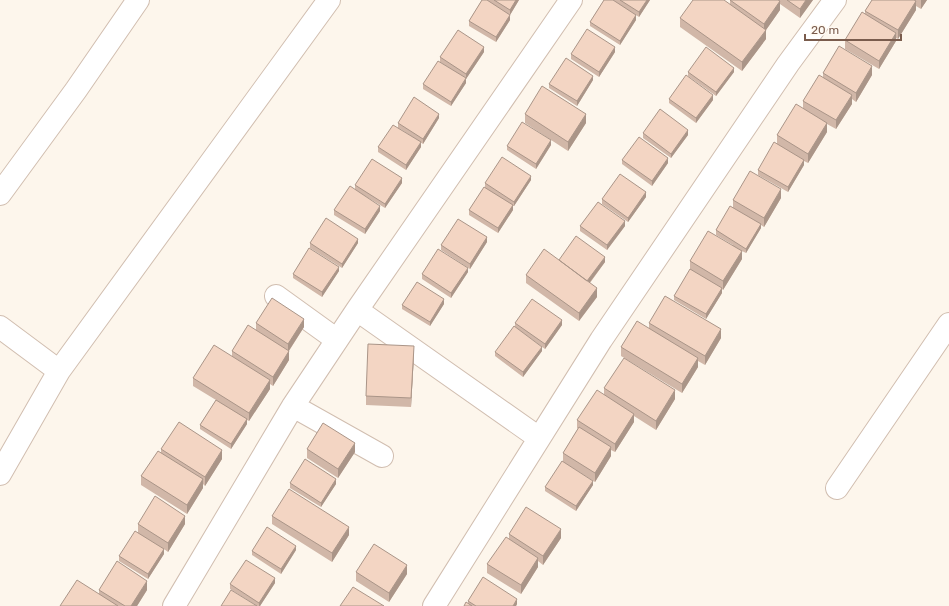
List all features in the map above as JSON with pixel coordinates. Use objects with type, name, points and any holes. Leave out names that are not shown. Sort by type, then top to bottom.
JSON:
[{"type":"street","points":[[0,194],[76,90],[138,0]]},
{"type":"street","points":[[0,474],[58,371],[329,0]]},
{"type":"street","points":[[174,606],[293,406],[357,310],[571,0]]},
{"type":"street","points":[[434,606],[601,340],[788,64],[835,0]]},
{"type":"street","points":[[276,296],[337,340]]},
{"type":"street","points":[[357,310],[539,438]]},
{"type":"street","points":[[837,488],[949,324]]},
{"type":"street","points":[[0,327],[58,371]]},
{"type":"street","points":[[293,406],[382,456]]},
{"type":"building","points":[[482,0],[487,0],[510,15],[496,37],[469,21]]},
{"type":"building","points":[[494,0],[516,0],[510,10]]},
{"type":"building","points":[[604,0],[613,0],[636,15],[620,41],[590,22]]},
{"type":"building","points":[[620,0],[647,0],[639,12]]},
{"type":"building","points":[[693,0],[724,0],[766,30],[742,62],[680,18]]},
{"type":"building","points":[[730,0],[778,0],[780,1],[764,24]]},
{"type":"building","points":[[787,0],[806,0],[800,9]]},
{"type":"building","points":[[872,0],[916,1],[898,30],[865,11]]},
{"type":"building","points":[[862,12],[896,33],[879,61],[845,40]]},
{"type":"building","points":[[587,29],[615,47],[599,72],[571,54]]},
{"type":"building","points":[[458,30],[484,47],[466,74],[440,57]]},
{"type":"building","points":[[839,46],[872,66],[856,93],[823,73]]},
{"type":"building","points":[[706,47],[734,68],[716,92],[688,72]]},
{"type":"building","points":[[566,58],[593,76],[577,101],[549,84]]},
{"type":"building","points":[[438,61],[466,78],[451,102],[423,84]]},
{"type":"building","points":[[686,75],[713,95],[696,118],[669,99]]},
{"type":"building","points":[[819,75],[852,95],[836,120],[803,101]]},
{"type":"building","points":[[542,86],[586,114],[568,142],[525,114]]},
{"type":"building","points":[[414,97],[439,114],[423,139],[398,123]]},
{"type":"building","points":[[796,104],[827,123],[808,154],[777,135]]},
{"type":"building","points":[[660,109],[688,130],[671,154],[643,133]]},
{"type":"building","points":[[522,122],[551,140],[536,164],[507,146]]},
{"type":"building","points":[[393,125],[421,142],[406,165],[378,147]]},
{"type":"building","points":[[639,137],[668,158],[652,181],[622,160]]},
{"type":"building","points":[[774,142],[804,160],[788,187],[758,170]]},
{"type":"building","points":[[502,157],[531,176],[514,202],[485,183]]},
{"type":"building","points":[[372,159],[402,178],[385,204],[355,185]]},
{"type":"building","points":[[750,171],[781,189],[764,218],[733,200]]},
{"type":"building","points":[[620,174],[646,192],[628,218],[602,199]]},
{"type":"building","points":[[350,186],[380,206],[365,229],[334,210]]},
{"type":"building","points":[[484,187],[513,205],[498,228],[469,210]]},
{"type":"building","points":[[598,202],[625,221],[607,245],[580,226]]},
{"type":"building","points":[[730,206],[761,224],[746,249],[716,230]]},
{"type":"building","points":[[326,218],[358,239],[342,264],[310,243]]},
{"type":"building","points":[[458,219],[487,237],[470,264],[441,245]]},
{"type":"building","points":[[708,231],[742,251],[723,281],[690,261]]},
{"type":"building","points":[[576,236],[605,257],[587,281],[559,260]]},
{"type":"building","points":[[309,248],[339,267],[322,292],[293,274]]},
{"type":"building","points":[[438,249],[468,268],[451,293],[422,274]]},
{"type":"building","points":[[544,249],[597,288],[579,313],[526,275]]},
{"type":"building","points":[[690,269],[722,288],[706,314],[674,296]]},
{"type":"building","points":[[417,282],[444,299],[430,322],[402,305]]},
{"type":"building","points":[[665,296],[721,329],[705,356],[649,323]]},
{"type":"building","points":[[272,298],[304,319],[288,344],[256,323]]},
{"type":"building","points":[[532,299],[562,320],[545,344],[515,323]]},
{"type":"building","points":[[637,321],[698,358],[682,384],[621,347]]},
{"type":"building","points":[[248,325],[289,351],[273,377],[232,351]]},
{"type":"building","points":[[514,326],[542,347],[523,372],[495,352]]},
{"type":"building","points":[[368,344],[414,346],[411,398],[366,396]]},
{"type":"building","points":[[214,345],[270,380],[249,413],[193,378]]},
{"type":"building","points":[[624,358],[675,390],[656,421],[604,388]]},
{"type":"building","points":[[597,390],[634,414],[615,444],[577,420]]},
{"type":"building","points":[[216,400],[247,419],[231,444],[200,425]]},
{"type":"building","points":[[179,422],[222,450],[205,477],[161,449]]},
{"type":"building","points":[[323,423],[355,443],[338,469],[307,449]]},
{"type":"building","points":[[579,427],[611,447],[595,473],[563,453]]},
{"type":"building","points":[[158,451],[203,479],[187,505],[141,476]]},
{"type":"building","points":[[305,459],[336,479],[321,503],[290,483]]},
{"type":"building","points":[[562,461],[593,481],[576,506],[545,487]]},
{"type":"building","points":[[289,489],[349,527],[332,553],[272,516]]},
{"type":"building","points":[[155,496],[185,516],[168,543],[138,524]]},
{"type":"building","points":[[526,507],[561,529],[543,556],[509,534]]},
{"type":"building","points":[[267,527],[296,546],[281,569],[252,551]]},
{"type":"building","points":[[135,531],[164,549],[148,574],[119,556]]},
{"type":"building","points":[[506,537],[538,558],[521,585],[487,564]]},
{"type":"building","points":[[374,544],[407,565],[389,593],[356,572]]},
{"type":"building","points":[[246,560],[275,578],[259,603],[230,584]]},
{"type":"building","points":[[117,561],[147,581],[131,606],[125,606],[99,590]]},
{"type":"building","points":[[483,577],[517,599],[513,606],[476,606],[468,601]]},
{"type":"building","points":[[77,580],[118,606],[60,606]]},
{"type":"building","points":[[353,587],[384,606],[340,606]]},
{"type":"building","points":[[231,590],[257,606],[221,606]]},
{"type":"building","points":[[466,602],[472,606],[464,606]]}]
